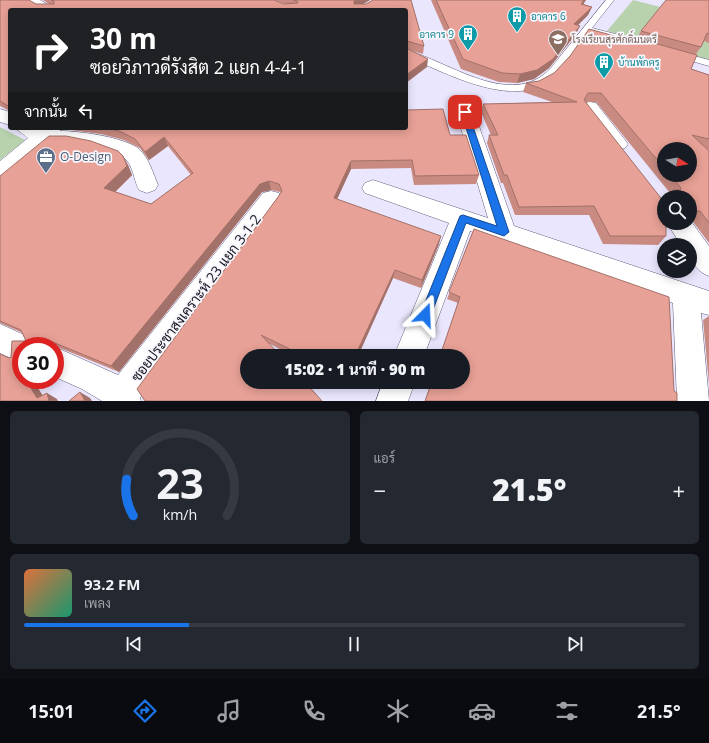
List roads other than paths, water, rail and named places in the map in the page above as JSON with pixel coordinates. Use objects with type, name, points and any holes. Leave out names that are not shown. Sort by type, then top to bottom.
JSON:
[{"type":"street","points":[[30,0],[47,8]]},
{"type":"street","points":[[590,107],[632,161]]},
{"type":"street","points":[[465,112],[504,232]]},
{"type":"street","points":[[0,172],[39,131],[109,144],[131,153],[138,161],[147,185]]},
{"type":"street","points":[[373,188],[698,299],[693,401]]},
{"type":"street","name":"ซอยประชาสงเคราะห์ 23 แยก 3-1-2","points":[[123,399],[271,199]]},
{"type":"street","points":[[412,349],[463,218]]},
{"type":"street","points":[[684,230],[709,265]]},
{"type":"street","points":[[0,338],[12,344]]},
{"type":"street","points":[[64,366],[99,382],[123,399]]},
{"type":"street","points":[[392,401],[396,389]]},
{"type":"lane","points":[[408,54],[493,86],[512,89],[530,88],[546,79],[587,29],[608,0]]},
{"type":"lane","points":[[587,29],[640,44]]},
{"type":"lane","points":[[671,52],[709,63]]},
{"type":"place","name":"อาคาร 6","points":[[517,33]]},
{"type":"place","name":"อาคาร 9","points":[[468,51]]},
{"type":"place","name":"โรงเรียนสุรศักดิ์มนตรี","points":[[558,56]]},
{"type":"place","name":"บ้านพักครู","points":[[604,79]]},
{"type":"place","name":"O-Design","points":[[46,174]]}]
